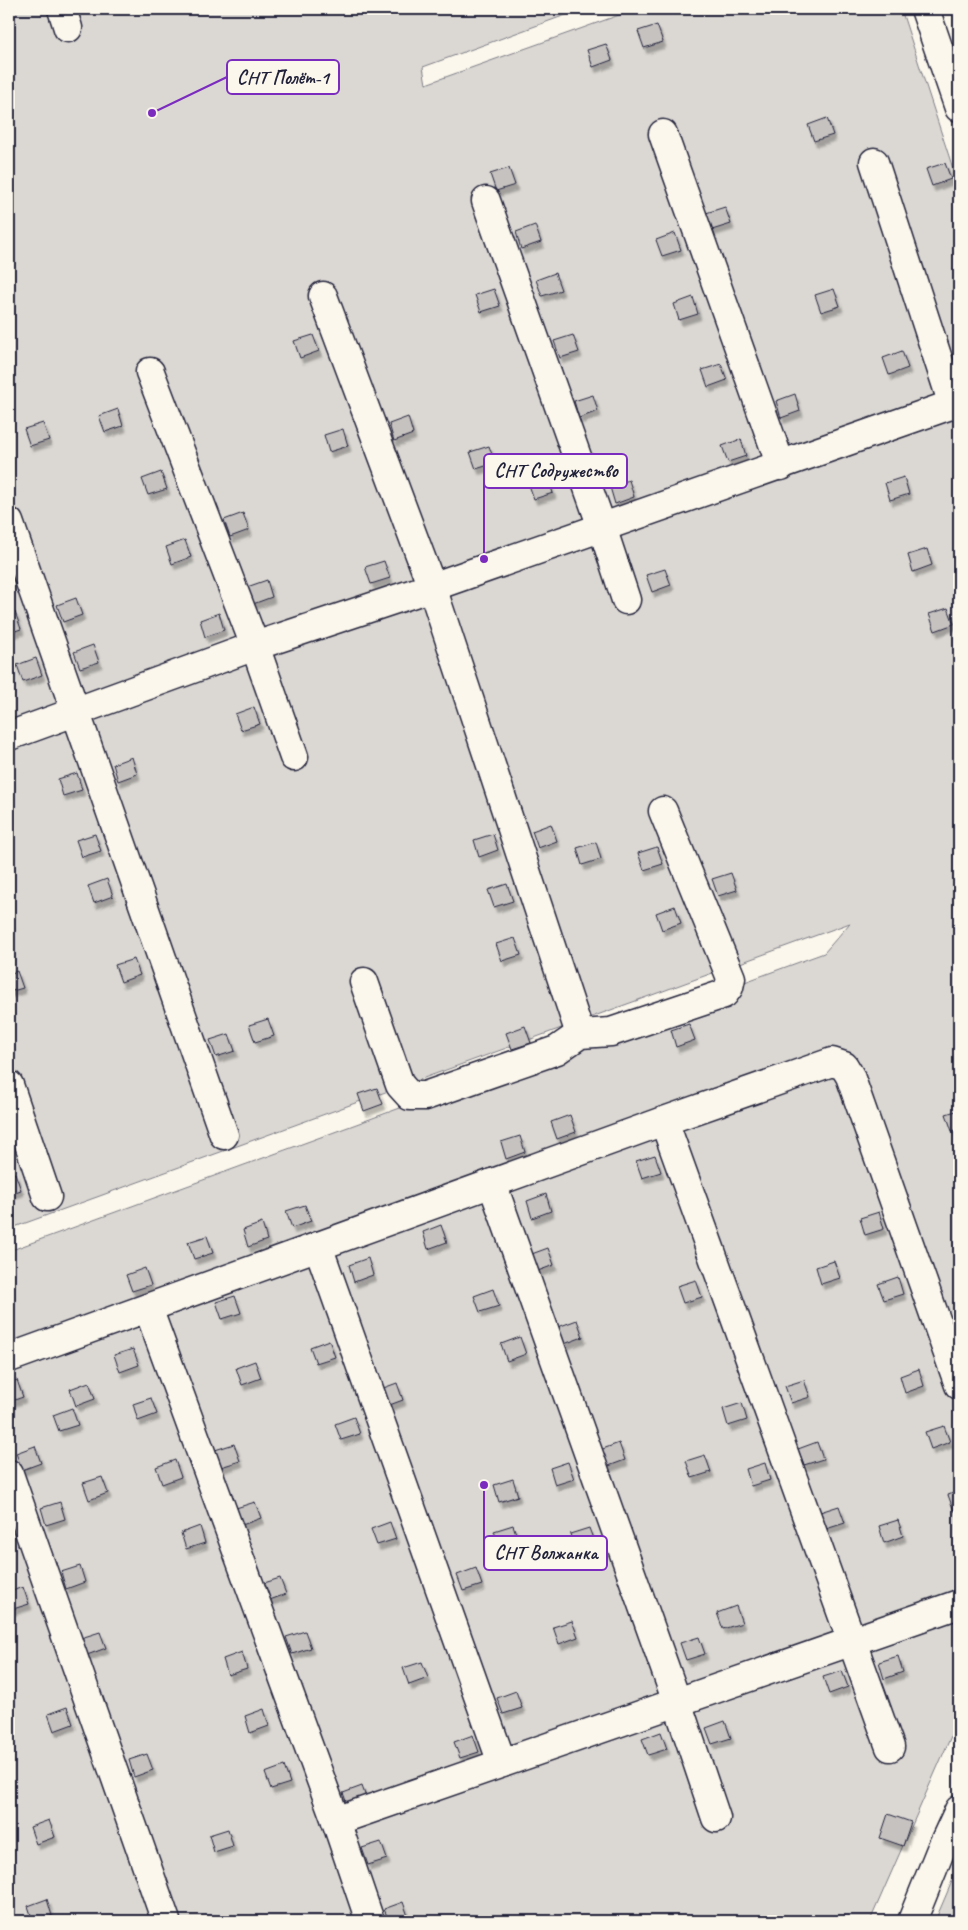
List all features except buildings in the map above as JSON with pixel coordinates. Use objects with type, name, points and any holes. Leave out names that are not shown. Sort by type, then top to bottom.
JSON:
[{"type":"street","points":[[925,9],[959,108]]},
{"type":"street","points":[[663,134],[781,466]]},
{"type":"street","points":[[9,736],[255,646],[432,587],[956,404],[874,162]]},
{"type":"street","points":[[486,201],[602,527],[626,600]]},
{"type":"street","points":[[323,296],[432,587],[580,1034]]},
{"type":"street","points":[[150,372],[255,646],[294,757]]},
{"type":"street","points":[[9,522],[224,1135]]},
{"type":"street","points":[[364,982],[400,1085],[410,1096],[425,1096],[557,1050],[580,1034],[611,1032],[724,994],[729,988],[731,978],[663,811]]},
{"type":"street","points":[[9,1358],[832,1062],[844,1066],[850,1076],[959,1385]]},
{"type":"street","points":[[9,1085],[47,1198]]},
{"type":"street","points":[[664,1121],[890,1748]]},
{"type":"street","points":[[492,1183],[677,1702],[716,1818]]},
{"type":"street","points":[[318,1246],[502,1763]]},
{"type":"street","points":[[148,1308],[336,1820],[370,1921]]},
{"type":"street","points":[[9,1474],[166,1921]]},
{"type":"street","points":[[336,1820],[959,1604]]},
{"type":"street","points":[[912,1921],[959,1810]]},
{"type":"shaded area","points":[[9,9],[582,9],[423,67],[426,84],[636,9],[901,9],[959,187],[959,1718],[870,1921],[9,1921],[9,1251],[824,953],[850,923],[9,1229]]},
{"type":"shaded area","points":[[959,1865],[959,1921],[935,1921]]},
{"type":"place","name":"СНТ Полёт-1","points":[[152,113]]},
{"type":"place","name":"СНТ Содружество","points":[[484,559]]},
{"type":"place","name":"СНТ Волжанка","points":[[484,1485]]}]
